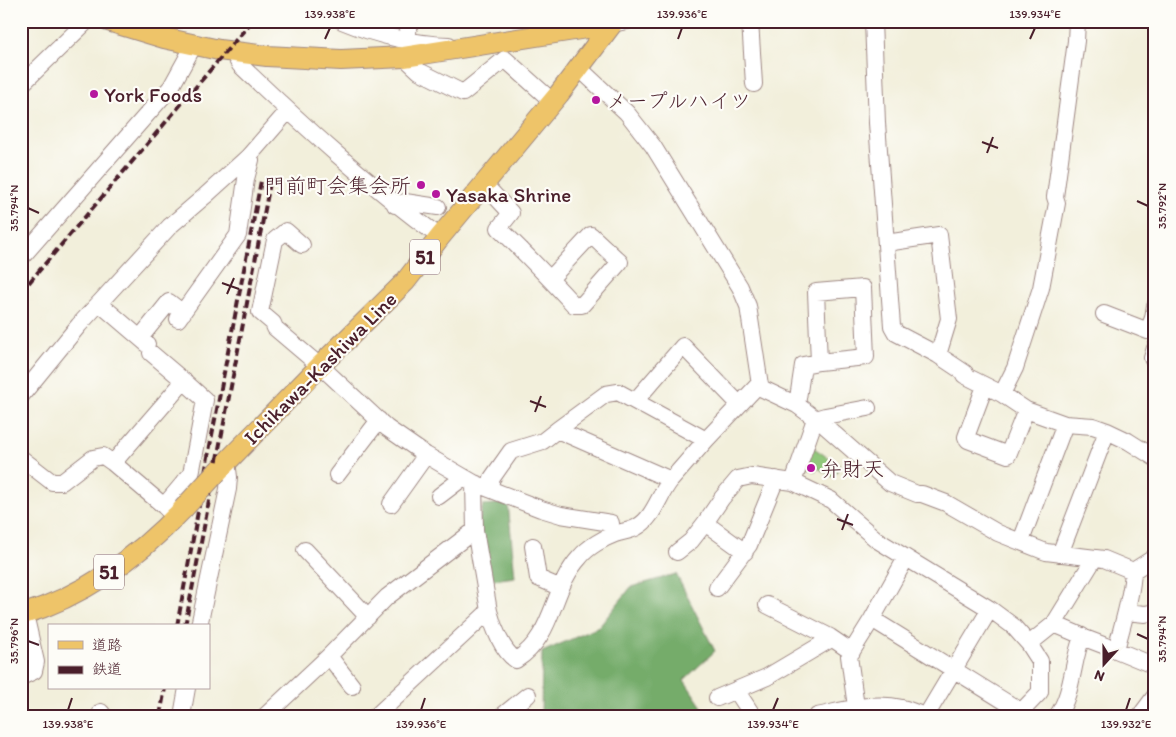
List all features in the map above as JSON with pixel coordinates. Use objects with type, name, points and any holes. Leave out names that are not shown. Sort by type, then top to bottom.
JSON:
[{"type":"main road","name":"Ichikawa-Kashiwa Line","points":[[108,21],[119,26],[194,45],[236,52],[341,60],[404,49],[478,46],[522,39],[585,24],[620,22]]},
{"type":"main road","name":"Ichikawa-Kashiwa Line","points":[[23,615],[68,598],[88,586],[124,562],[166,528],[174,510],[222,467],[405,282],[579,68],[620,22]]},
{"type":"street","points":[[21,86],[87,21]]},
{"type":"street","points":[[342,21],[404,49],[419,71],[463,92],[506,60],[522,39]]},
{"type":"street","points":[[404,49],[411,21]]},
{"type":"street","points":[[750,21],[754,84]]},
{"type":"street","points":[[873,21],[874,72],[892,326],[896,333],[938,355],[964,375],[1033,412],[1065,424],[1093,426],[1107,431],[1128,441],[1155,458]]},
{"type":"street","points":[[1002,394],[1015,368],[1041,288],[1058,203],[1055,197],[1077,21]]},
{"type":"street","points":[[21,258],[171,87],[194,45]]},
{"type":"street","points":[[236,52],[236,58],[240,65],[336,155],[395,205],[440,237]]},
{"type":"street","points":[[506,60],[552,102]]},
{"type":"street","points":[[579,68],[627,113],[653,146],[740,287],[748,306],[760,383],[763,389],[797,405],[890,483],[946,503],[998,532],[1046,552],[1104,559],[1132,571]]},
{"type":"street","points":[[21,396],[99,303],[170,226],[248,157],[288,111]]},
{"type":"street","points":[[146,345],[169,302],[180,316],[238,235],[246,179],[251,160],[248,157]]},
{"type":"street","points":[[484,184],[511,213],[499,228],[550,279]]},
{"type":"street","points":[[395,205],[405,202],[438,206]]},
{"type":"street","points":[[302,244],[286,231],[275,240],[260,312],[273,323],[274,328],[320,366],[379,420],[426,455],[475,483],[541,510],[611,524]]},
{"type":"street","points":[[886,243],[940,234],[949,319],[938,355]]},
{"type":"street","points":[[797,405],[803,365],[866,357],[863,288],[816,292],[819,362]]},
{"type":"street","points":[[21,458],[52,482],[56,483],[62,482],[92,458],[103,456],[174,510],[190,474],[206,400],[99,303]]},
{"type":"street","points":[[1104,314],[1148,331],[1155,306]]},
{"type":"street","points":[[636,400],[683,346],[739,404]]},
{"type":"street","points":[[1155,348],[1152,358],[1155,363]]},
{"type":"street","points":[[113,463],[184,381]]},
{"type":"street","points":[[475,483],[475,530],[489,610],[504,647],[516,660],[528,652],[538,639],[548,622],[565,579],[580,556],[605,538],[639,526],[650,516],[663,490],[671,480],[760,383]]},
{"type":"street","points":[[985,386],[966,437],[968,440],[1008,455],[1033,412]]},
{"type":"street","points":[[440,496],[492,478],[511,451],[543,441],[606,394],[618,392],[636,400],[668,421],[706,440]]},
{"type":"street","points":[[815,419],[868,408]]},
{"type":"street","points":[[793,482],[815,419]]},
{"type":"street","points":[[337,475],[379,420]]},
{"type":"street","points":[[1021,541],[1065,424]]},
{"type":"street","points":[[557,430],[671,480]]},
{"type":"street","points":[[1060,554],[1107,431]]},
{"type":"street","points":[[391,504],[426,455]]},
{"type":"street","points":[[199,624],[228,489],[229,477],[222,467]]},
{"type":"street","points":[[677,552],[691,541],[738,479],[752,476],[793,482],[832,500],[877,540],[990,609],[1012,626],[1029,644],[1040,661],[1040,692],[1020,714],[872,619]]},
{"type":"street","points":[[717,588],[744,552],[776,479]]},
{"type":"street","points":[[705,523],[744,552]]},
{"type":"street","points":[[266,716],[387,597],[475,530]]},
{"type":"street","points":[[533,546],[538,578],[561,588]]},
{"type":"street","points":[[305,550],[368,617]]},
{"type":"street","points":[[1132,571],[1155,557]]},
{"type":"street","points":[[856,707],[849,656],[906,558]]},
{"type":"street","points":[[1029,644],[1054,624],[1094,559]]},
{"type":"street","points":[[1116,650],[1131,593],[1132,571]]},
{"type":"street","points":[[767,604],[832,638],[852,652]]},
{"type":"street","points":[[817,716],[856,707],[882,705],[903,708],[925,716],[990,609]]},
{"type":"street","points":[[376,716],[489,610]]},
{"type":"street","points":[[1126,612],[1145,614],[1155,612]]},
{"type":"street","points":[[21,677],[34,671],[36,662],[23,615]]},
{"type":"street","points":[[1054,624],[1155,666]]},
{"type":"street","points":[[1057,716],[1069,686],[1077,649],[1082,637]]},
{"type":"street","points":[[717,698],[767,677],[832,638]]},
{"type":"street","points":[[329,656],[352,686]]},
{"type":"street","points":[[182,716],[188,690]]},
{"type":"street","points":[[736,690],[753,716]]},
{"type":"street","points":[[502,716],[528,695]]},
{"type":"street","points":[[1140,716],[1155,696]]},
{"type":"green space","points":[[811,446],[840,466],[833,477],[818,468],[815,471],[806,468]]},
{"type":"green space","points":[[508,503],[515,577],[486,581],[479,522],[483,505]]},
{"type":"green space","points":[[676,574],[715,651],[684,680],[708,716],[541,716],[542,652],[599,627],[631,587]]},
{"type":"railway","points":[[21,292],[252,21]]},
{"type":"railway","points":[[177,624],[261,181]]},
{"type":"railway","points":[[185,624],[270,183]]},
{"type":"railway","points":[[160,716],[165,690]]},
{"type":"place","name":"York Foods","points":[[94,94]]},
{"type":"place","name":"メープルハイツ","points":[[596,100]]},
{"type":"place","name":"門前町会集会所","points":[[421,185]]},
{"type":"place","name":"Yasaka Shrine","points":[[436,194]]},
{"type":"place","name":"弁財天","points":[[811,468]]}]
